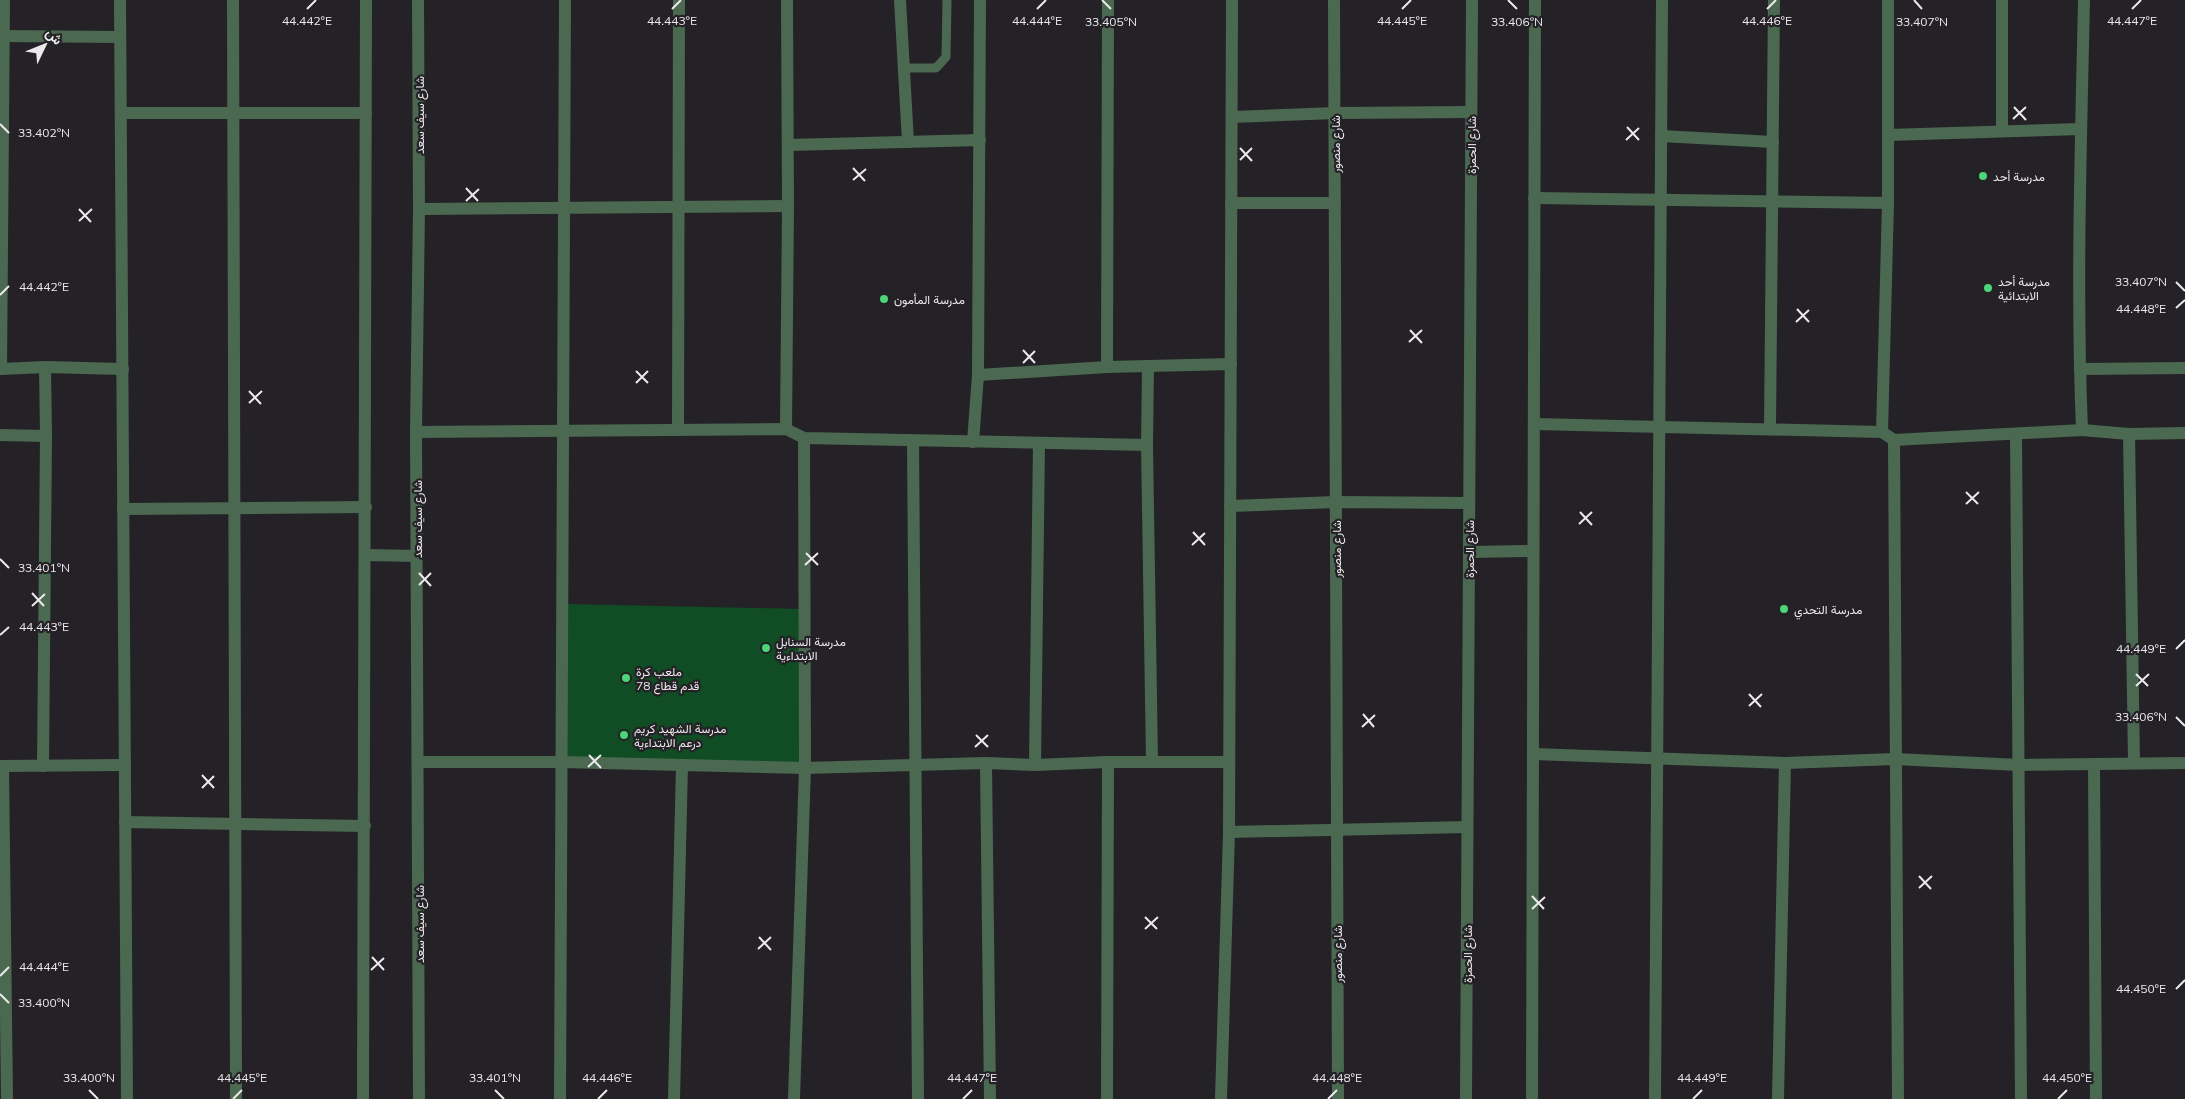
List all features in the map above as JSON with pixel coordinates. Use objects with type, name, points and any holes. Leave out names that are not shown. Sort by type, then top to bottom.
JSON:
[{"type":"street","points":[[4,0],[2,36],[0,369],[45,367],[123,370]]},
{"type":"street","points":[[120,0],[127,1099]]},
{"type":"street","points":[[232,0],[236,1099]]},
{"type":"street","points":[[363,1099],[366,555],[366,0]]},
{"type":"street","name":"شارع سيف سعد","points":[[418,0],[419,209],[416,432],[419,1099]]},
{"type":"street","points":[[560,1099],[565,0]]},
{"type":"street","points":[[678,430],[679,0]]},
{"type":"street","points":[[786,429],[787,0]]},
{"type":"street","points":[[900,0],[908,142]]},
{"type":"street","points":[[974,442],[978,375],[980,0]]},
{"type":"street","points":[[1107,367],[1108,0]]},
{"type":"street","points":[[1221,1099],[1229,762],[1232,0]]},
{"type":"street","name":"شارع منصور","points":[[1334,0],[1338,1099]]},
{"type":"street","name":"شارع الحمزة","points":[[1466,1099],[1472,0]]},
{"type":"street","points":[[1532,1099],[1535,0]]},
{"type":"street","points":[[1655,1099],[1662,0]]},
{"type":"street","points":[[1770,428],[1774,0]]},
{"type":"street","points":[[1882,432],[1888,203],[1888,0]]},
{"type":"street","points":[[2002,0],[2002,130]]},
{"type":"street","points":[[2082,430],[2080,369],[2081,129],[2084,0]]},
{"type":"street","points":[[2,36],[120,37]]},
{"type":"street","points":[[1232,117],[1335,113],[1471,112]]},
{"type":"street","points":[[121,114],[366,113]]},
{"type":"street","points":[[1888,135],[2081,129]]},
{"type":"street","points":[[1661,136],[1772,142]]},
{"type":"street","points":[[788,145],[980,140]]},
{"type":"street","points":[[1534,198],[1888,203]]},
{"type":"street","points":[[1231,203],[1335,202]]},
{"type":"street","points":[[419,209],[788,206]]},
{"type":"street","points":[[978,375],[1107,367],[1231,364]]},
{"type":"street","points":[[42,766],[46,436],[45,367]]},
{"type":"street","points":[[1148,367],[1147,445],[1152,762]]},
{"type":"street","points":[[2080,369],[2185,368]]},
{"type":"street","points":[[1534,424],[1882,432],[1894,440],[2082,430],[2129,434],[2185,433]]},
{"type":"street","points":[[416,432],[786,429],[804,438],[1147,445]]},
{"type":"street","points":[[2016,434],[2021,1099]]},
{"type":"street","points":[[2129,434],[2134,762]]},
{"type":"street","points":[[0,435],[46,436]]},
{"type":"street","points":[[794,1099],[805,768],[804,438]]},
{"type":"street","points":[[913,440],[918,1099]]},
{"type":"street","points":[[1894,440],[1894,759],[1898,1099]]},
{"type":"street","points":[[1035,765],[1040,443]]},
{"type":"street","points":[[1230,506],[1336,502],[1469,503]]},
{"type":"street","points":[[124,509],[366,507]]},
{"type":"street","points":[[1469,552],[1533,551]]},
{"type":"street","points":[[366,555],[417,556]]},
{"type":"street","points":[[1532,754],[1785,762],[1894,759],[2019,765],[2094,765],[2134,762],[2185,763]]},
{"type":"street","points":[[418,762],[562,762],[805,768],[914,764],[986,763],[1035,765],[1108,762],[1229,762]]},
{"type":"street","points":[[1107,1099],[1108,762]]},
{"type":"street","points":[[1778,1099],[1785,762]]},
{"type":"street","points":[[986,763],[990,1099]]},
{"type":"street","points":[[674,1099],[682,765]]},
{"type":"street","points":[[2094,765],[2096,1099]]},
{"type":"street","points":[[7,1099],[1,766],[125,766]]},
{"type":"street","points":[[125,822],[365,826]]},
{"type":"street","points":[[1228,832],[1467,827]]},
{"type":"lane","points":[[904,68],[936,68],[946,57],[947,0]]},
{"type":"green space","points":[[567,604],[804,609],[805,768],[561,762]]},
{"type":"place","name":"مدرسة أحد","points":[[1983,176]]},
{"type":"place","name":"مدرسة أحد الابتدائية","points":[[1988,288]]},
{"type":"place","name":"مدرسة المأمون","points":[[884,299]]},
{"type":"place","name":"مدرسة التحدي","points":[[1784,609]]},
{"type":"place","name":"مدرسة السنابل الابتداءية","points":[[766,648]]},
{"type":"place","name":"ملعب كرة قدم قطاع 78","points":[[626,678]]},
{"type":"place","name":"مدرسة الشهيد كريم درعم الابتداءية","points":[[624,735]]}]
